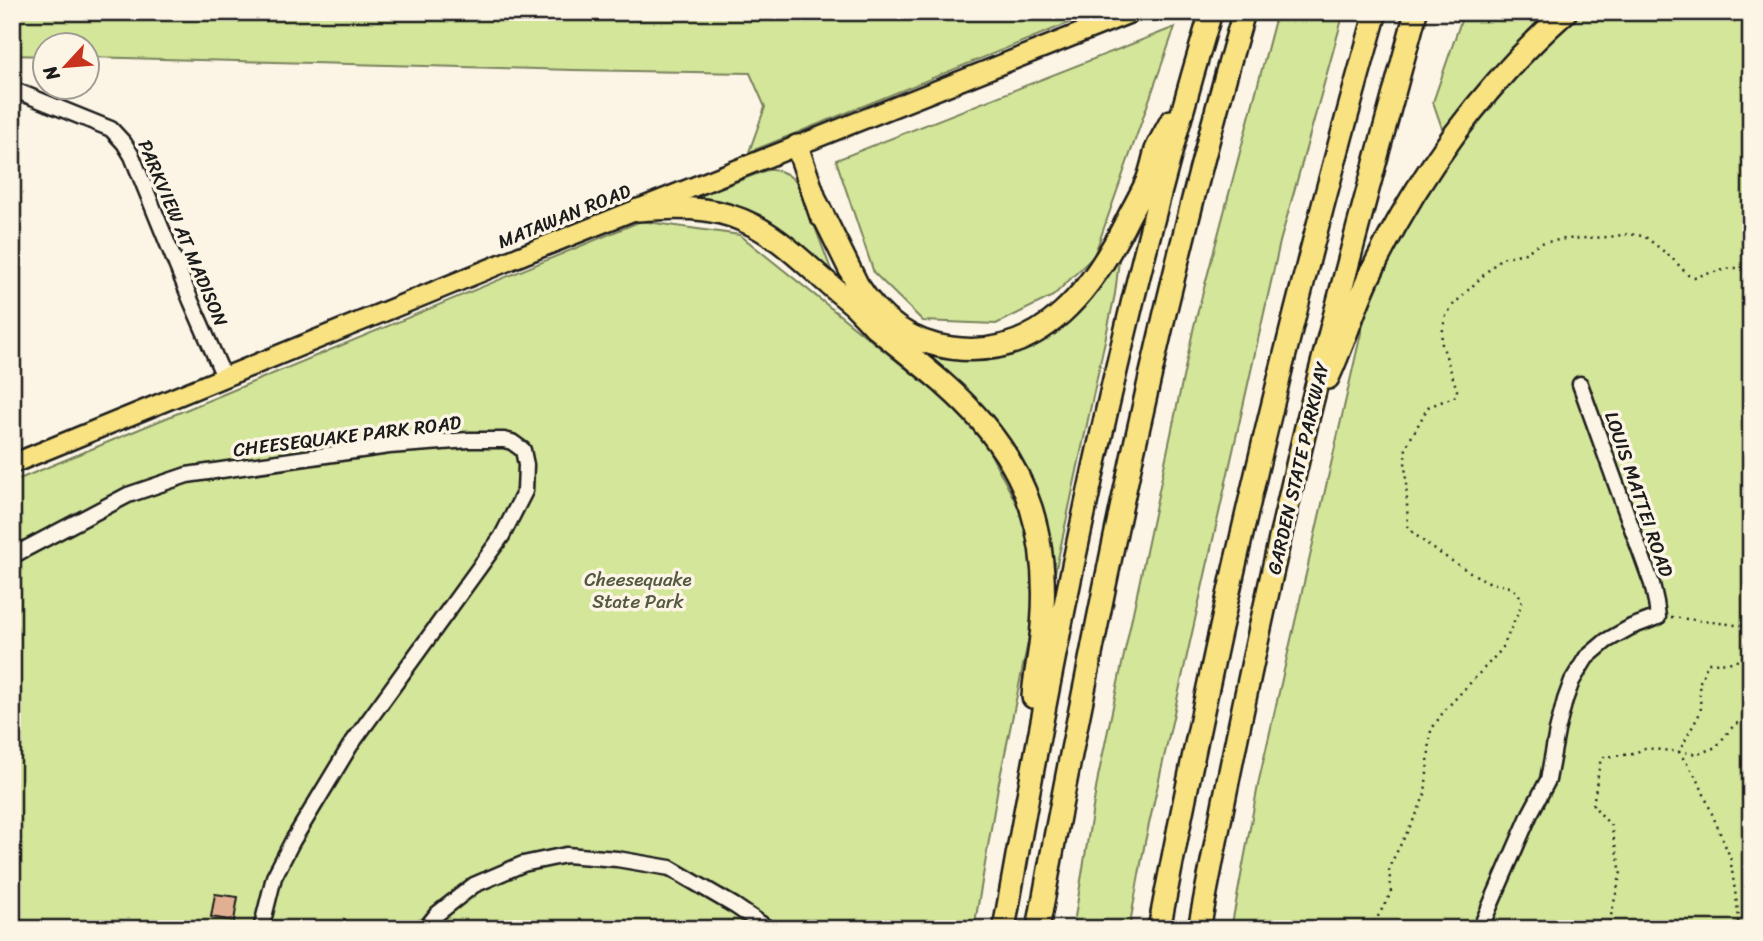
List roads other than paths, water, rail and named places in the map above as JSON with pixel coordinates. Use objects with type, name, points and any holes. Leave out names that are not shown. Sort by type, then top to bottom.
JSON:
[{"type":"highway","points":[[1004,929],[1027,794],[1069,584],[1116,370],[1211,12]]},
{"type":"highway","points":[[1038,929],[1072,746],[1134,445],[1182,241],[1244,12]]},
{"type":"highway","name":"GARDEN STATE PARKWAY","points":[[1159,929],[1206,695],[1257,466],[1310,251],[1376,12]]},
{"type":"highway","name":"GARDEN STATE PARKWAY","points":[[1199,929],[1244,700],[1307,425],[1359,219],[1416,12]]},
{"type":"highway","points":[[1307,425],[1342,348],[1369,276],[1415,194],[1480,101],[1566,12]]},
{"type":"highway","points":[[817,203],[857,285],[884,318],[918,339],[947,348],[979,350],[1009,344],[1037,332],[1059,316],[1082,294],[1102,267],[1143,189],[1157,149],[1192,79]]},
{"type":"highway","points":[[797,146],[835,264],[858,308]]},
{"type":"highway","points":[[638,210],[698,209],[745,221],[766,232],[787,247],[956,395],[980,420],[1010,461],[1031,508],[1041,555],[1044,591],[1033,690],[1027,794]]},
{"type":"main road","name":"MATAWAN ROAD","points":[[12,464],[517,257],[1133,12]]},
{"type":"street","name":"PARKVIEW AT MADISON","points":[[12,89],[111,129],[124,143],[132,156],[224,377]]},
{"type":"street","name":"LOUIS MATTEI ROAD","points":[[1480,929],[1530,814],[1548,780],[1565,700],[1572,681],[1586,658],[1606,641],[1631,627],[1658,617],[1651,584],[1580,384]]},
{"type":"street","name":"CHEESEQUAKE PARK ROAD","points":[[12,556],[128,495],[187,475],[376,448],[469,440],[503,440],[512,442],[523,450],[526,465],[525,491],[502,536],[350,746],[274,877],[261,929]]},
{"type":"street","points":[[425,929],[437,914],[474,886],[523,864],[566,855],[617,859],[670,868],[769,929]]},
{"type":"park label","name":"Cheesequake State Park","points":[[638,590]]}]
